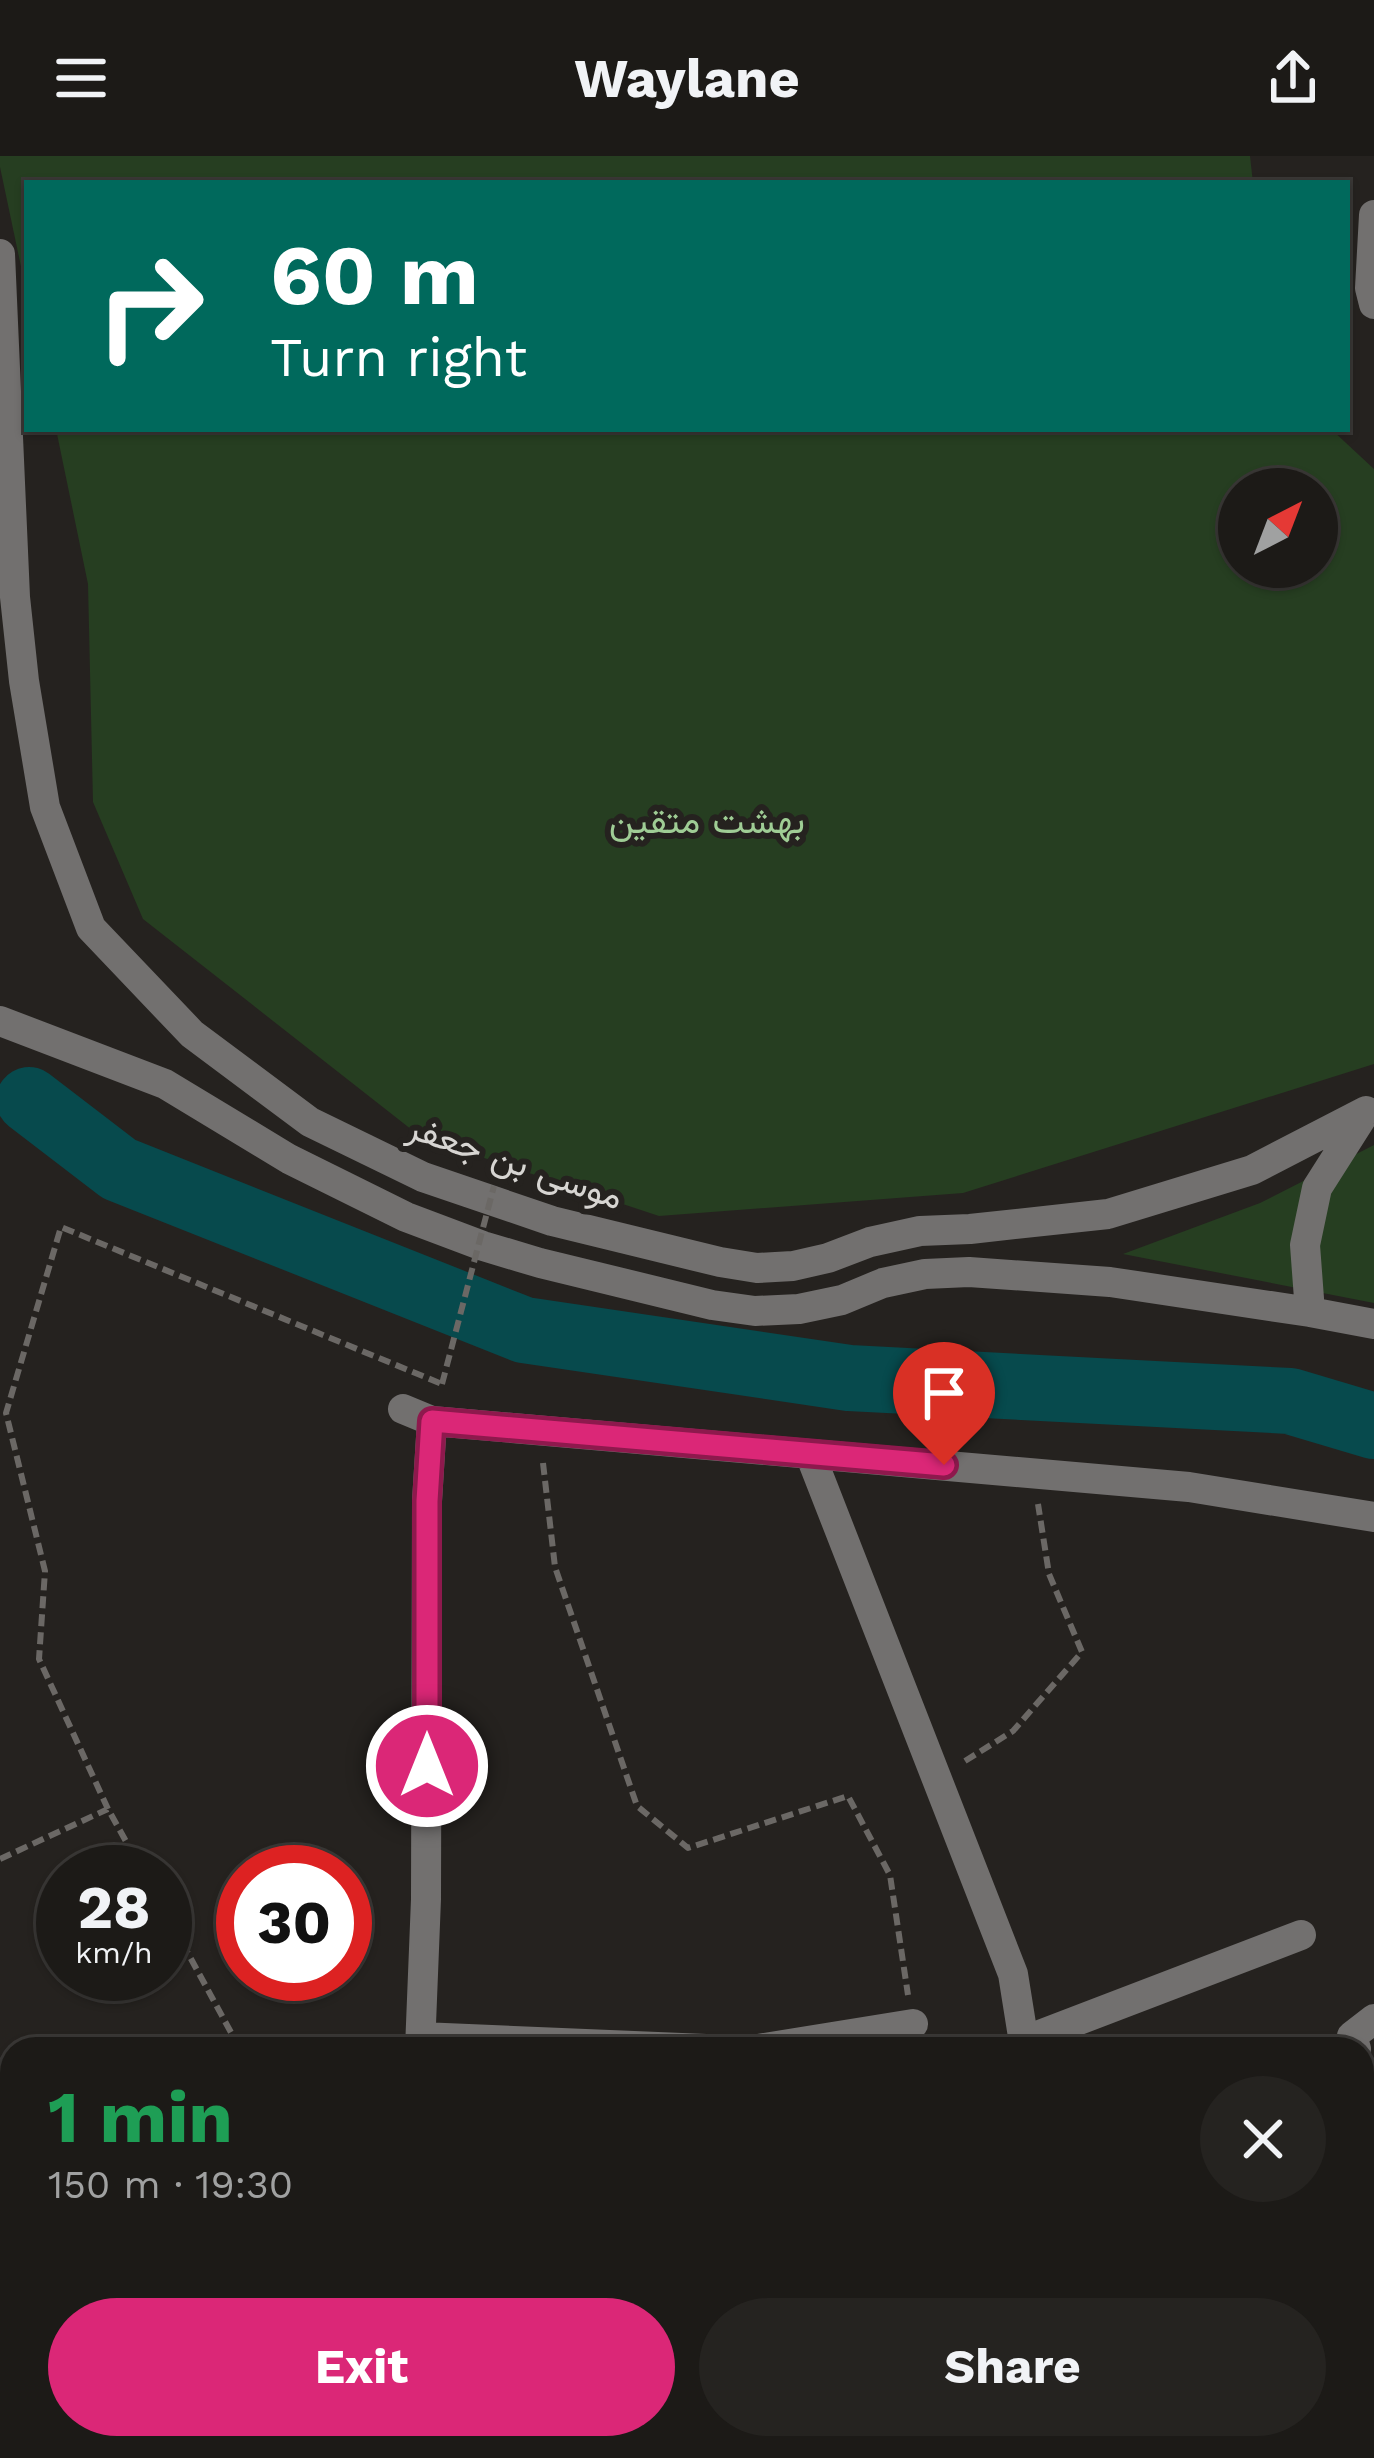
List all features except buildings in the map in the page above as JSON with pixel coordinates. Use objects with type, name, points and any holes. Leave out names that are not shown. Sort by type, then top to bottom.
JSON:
[{"type":"street","points":[[1374,215],[1370,288],[1374,304]]},
{"type":"street","name":"موسی بن جعفر","points":[[0,254],[8,604],[45,807],[92,928],[192,1034],[310,1122],[423,1177],[552,1221],[757,1268],[793,1266],[920,1231],[1108,1214],[1252,1170],[1370,1110]]},
{"type":"street","points":[[0,1021],[165,1084],[290,1159],[406,1217],[540,1263],[712,1305],[755,1312],[799,1310],[842,1300],[883,1283],[926,1274],[969,1273],[1110,1282],[1374,1324]]},
{"type":"street","points":[[1310,1312],[1305,1245],[1317,1187],[1370,1110]]},
{"type":"street","points":[[421,2037],[427,1501],[418,1415],[539,1430],[1189,1487],[1374,1516]]},
{"type":"street","points":[[810,1454],[1013,1974],[1023,2037]]},
{"type":"street","points":[[1044,2037],[1301,1935]]},
{"type":"street","points":[[832,2037],[913,2024]]},
{"type":"path","points":[[128,1845],[39,1659],[45,1571],[3,1416],[62,1227],[442,1384],[494,1186]]},
{"type":"path","points":[[539,1430],[555,1567],[638,1806],[688,1849],[848,1796],[890,1875],[913,2024]]},
{"type":"path","points":[[937,1779],[1012,1731],[1082,1652],[1049,1574],[1033,1473]]},
{"type":"path","points":[[0,1859],[109,1809]]},
{"type":"path","points":[[192,1961],[233,2037]]},
{"type":"green space","points":[[0,156],[1250,156],[1253,180],[24,180],[24,281]]},
{"type":"green space","name":"بهشت متقین","points":[[57,432],[1334,432],[1374,469],[1374,1064],[963,1193],[659,1216],[421,1137],[143,919],[93,802],[88,584]]},
{"type":"green space","points":[[1374,1145],[1374,1303],[1123,1254],[1260,1203]]},
{"type":"waterway","points":[[29,1100],[119,1169],[524,1330],[849,1378],[1290,1401],[1374,1426]]},
{"type":"route","points":[[427,1766],[427,1501],[432,1421],[944,1465]]}]
